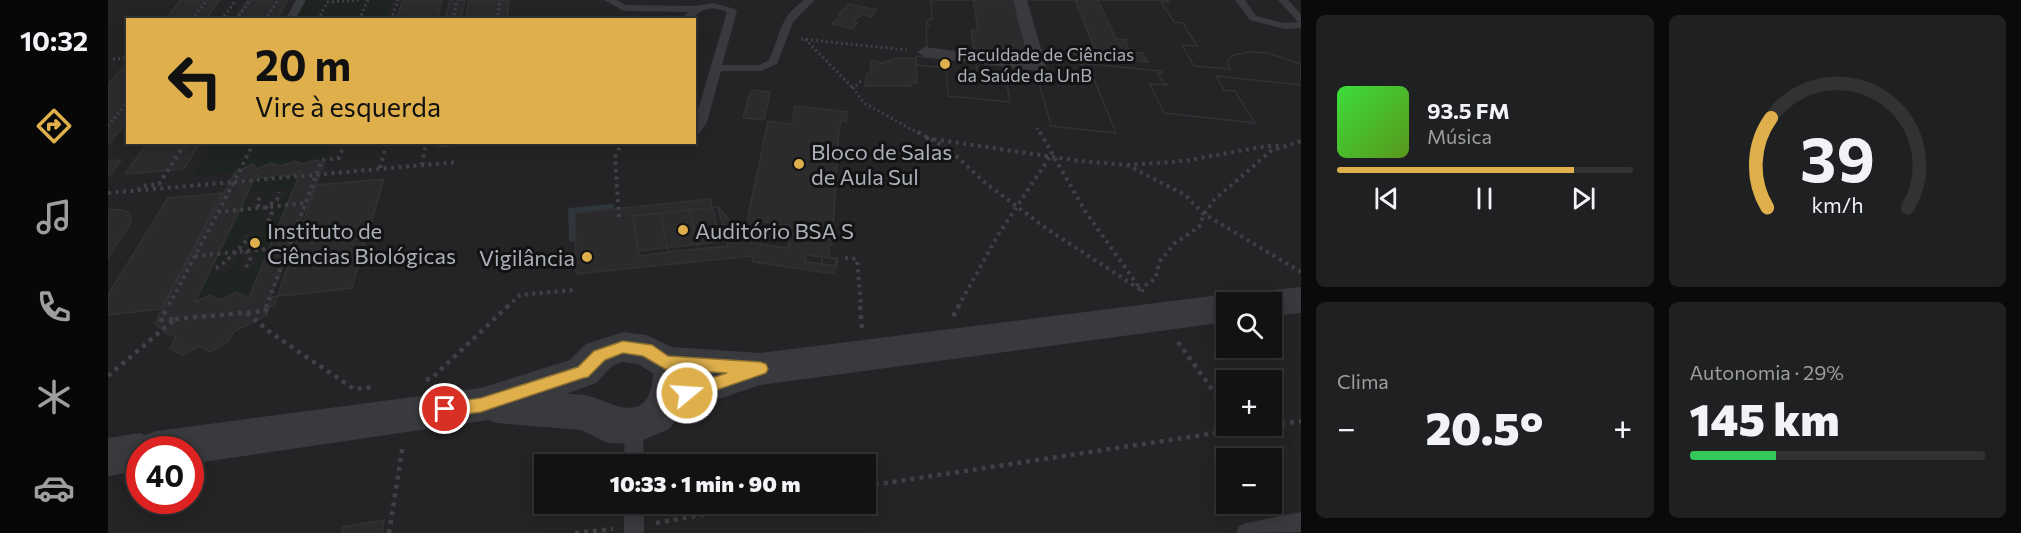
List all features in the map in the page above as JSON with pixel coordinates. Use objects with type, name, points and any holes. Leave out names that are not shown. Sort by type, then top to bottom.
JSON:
[{"type":"street","points":[[925,52],[1038,66],[1020,0]]},
{"type":"street","points":[[1282,302],[1301,300]]},
{"type":"street","points":[[667,381],[937,345],[1150,303],[1216,307]]},
{"type":"street","points":[[204,443],[481,405],[583,372],[599,355],[623,347],[646,350],[667,381]]},
{"type":"street","points":[[583,372],[578,393],[587,413]]},
{"type":"street","points":[[481,405],[587,413],[608,425],[634,426],[655,416],[667,381]]},
{"type":"street","points":[[108,457],[126,454]]},
{"type":"lane","points":[[291,18],[301,0]]},
{"type":"lane","points":[[609,0],[624,8],[694,9],[714,6],[728,8],[732,11],[701,122],[696,129]]},
{"type":"lane","points":[[717,68],[761,68],[773,62],[781,36],[800,6],[810,0]]},
{"type":"lane","points":[[1240,0],[1253,18],[1260,21],[1284,26],[1301,25]]},
{"type":"lane","points":[[1283,0],[1301,20]]},
{"type":"lane","points":[[688,18],[694,9]]},
{"type":"lane","points":[[634,426],[634,454]]},
{"type":"lane","points":[[634,514],[634,530]]},
{"type":"lane","points":[[1246,533],[1301,522]]},
{"type":"path","points":[[194,18],[207,0]]},
{"type":"path","points":[[222,18],[236,0]]},
{"type":"path","points":[[237,18],[250,0]]},
{"type":"path","points":[[266,18],[278,0]]},
{"type":"path","points":[[319,18],[327,1],[360,0]]},
{"type":"path","points":[[360,18],[368,0]]},
{"type":"path","points":[[392,18],[398,0]]},
{"type":"path","points":[[453,18],[457,0]]},
{"type":"path","points":[[497,18],[500,0]]},
{"type":"path","points":[[781,36],[925,52]]},
{"type":"path","points":[[805,39],[853,88],[864,103],[950,150],[984,182],[1150,303]]},
{"type":"path","points":[[113,59],[126,58]]},
{"type":"path","points":[[853,88],[861,81]]},
{"type":"path","points":[[108,126],[126,104]]},
{"type":"path","points":[[1037,128],[1085,211],[1216,395]]},
{"type":"path","points":[[926,138],[1080,161],[1127,165],[1184,161],[1267,146],[1290,146]]},
{"type":"path","points":[[1150,303],[1160,261],[1175,243],[1200,227],[1204,214],[1214,200],[1271,150],[1301,141]]},
{"type":"path","points":[[138,190],[141,186],[159,184],[185,144]]},
{"type":"path","points":[[253,144],[161,320],[265,311],[322,160],[339,158],[344,144]]},
{"type":"path","points":[[380,168],[386,144]]},
{"type":"path","points":[[422,165],[426,144]]},
{"type":"path","points":[[619,217],[615,157],[621,144]]},
{"type":"path","points":[[937,345],[998,235],[1051,155]]},
{"type":"path","points":[[108,193],[457,162]]},
{"type":"path","points":[[1127,165],[1185,195],[1204,214],[1301,272]]},
{"type":"path","points":[[266,207],[276,200],[279,192]]},
{"type":"path","points":[[259,208],[257,203],[262,194]]},
{"type":"path","points":[[217,212],[306,204]]},
{"type":"path","points":[[266,207],[272,214],[268,221]]},
{"type":"path","points":[[216,268],[227,263],[232,252],[245,244],[248,239],[246,236]]},
{"type":"path","points":[[195,256],[290,247]]},
{"type":"path","points":[[246,251],[250,259],[246,267]]},
{"type":"path","points":[[845,258],[857,259],[863,334],[862,355]]},
{"type":"path","points":[[389,533],[408,414],[416,382],[432,378],[520,295],[574,290]]},
{"type":"path","points":[[248,313],[271,333],[354,389],[375,386]]},
{"type":"path","points":[[108,376],[175,319]]},
{"type":"path","points":[[1282,424],[1301,421]]},
{"type":"path","points":[[876,484],[1216,431]]},
{"type":"path","points":[[574,533],[634,530],[715,514]]},
{"type":"shaded area","points":[[108,0],[1301,0],[1301,533],[108,533]]},
{"type":"shaded area","points":[[306,0],[393,0],[385,18],[296,18]]},
{"type":"shaded area","points":[[213,144],[332,144],[324,163],[314,160],[303,164],[295,161],[259,168],[253,164],[235,172],[194,176]]},
{"type":"shaded area","points":[[301,171],[288,204],[274,205],[288,193],[288,190],[281,188],[271,192],[267,203],[262,201],[265,192],[254,192],[248,199],[252,206],[241,207],[256,176],[267,179],[278,174],[287,177]]},
{"type":"shaded area","points":[[614,204],[615,218],[578,241],[569,242],[568,208]]},
{"type":"shaded area","points":[[286,208],[270,247],[242,249],[256,237],[250,232],[245,234],[243,242],[237,249],[220,251],[238,212],[263,210],[264,213],[260,220],[267,224],[276,219],[274,209]]},
{"type":"shaded area","points":[[267,252],[249,297],[236,292],[221,300],[210,295],[195,302],[217,256],[231,254],[214,268],[214,273],[221,275],[233,270],[238,257],[243,257],[239,269],[242,272],[252,270],[259,262],[254,253]]},
{"type":"building","points":[[181,0],[220,0],[206,18],[166,18]]},
{"type":"building","points":[[248,0],[288,0],[277,18],[235,18]]},
{"type":"building","points":[[403,0],[442,0],[438,18],[397,18]]},
{"type":"building","points":[[450,0],[465,0],[461,18],[446,18]]},
{"type":"building","points":[[469,0],[509,0],[507,18],[466,18]]},
{"type":"building","points":[[931,0],[973,0],[978,31],[971,30],[975,54],[1040,60],[1037,52],[1053,53],[1035,49],[1021,0],[1075,0],[1097,55],[1074,53],[1075,55],[1148,62],[1143,53],[1130,52],[1125,40],[1128,40],[1116,39],[1098,0],[1167,0],[1169,2],[1161,2],[1174,22],[1183,23],[1197,46],[1182,45],[1194,66],[1230,69],[1227,61],[1234,55],[1248,52],[1268,53],[1301,64],[1301,85],[1216,76],[1224,90],[1235,91],[1255,123],[1164,113],[1150,84],[1169,85],[1163,83],[1158,73],[1162,73],[1161,71],[1078,63],[1082,65],[1084,71],[1081,72],[1092,74],[1116,133],[1051,126],[1035,68],[976,62],[977,71],[1005,74],[1010,102],[948,96],[946,68],[917,65],[916,56],[950,60],[927,49],[926,26],[930,26],[927,25],[927,20],[932,19]]},
{"type":"building","points":[[931,0],[1167,0],[1169,2],[1161,2],[1174,22],[1183,23],[1197,46],[1182,45],[1194,66],[1230,69],[1227,61],[1234,55],[1248,52],[1268,53],[1301,64],[1301,85],[1216,76],[1224,90],[1235,91],[1255,123],[1164,113],[1150,84],[1169,85],[1163,83],[1158,73],[1162,73],[1161,71],[1078,63],[1082,65],[1084,71],[1081,72],[1092,74],[1116,133],[1051,126],[1035,68],[976,62],[977,71],[1005,74],[1010,102],[948,96],[946,68],[917,65],[916,56],[950,60],[927,49],[926,26],[930,26],[927,25],[927,20],[932,19]]},
{"type":"building","points":[[848,4],[876,10],[871,17],[863,15],[857,18],[853,29],[831,24],[841,17],[838,15]]},
{"type":"building","points":[[897,58],[916,58],[917,83],[912,83],[911,86],[865,86],[866,76],[872,68],[870,62],[874,60],[881,63]]},
{"type":"building","points":[[126,64],[126,122],[108,145],[108,85]]},
{"type":"building","points":[[751,90],[770,92],[764,120],[743,118]]},
{"type":"building","name":"Bloco de Salas de Aula Sul","points":[[795,106],[847,112],[846,121],[841,121],[839,129],[832,245],[829,245],[829,258],[836,258],[834,274],[753,262],[752,256],[576,274],[575,213],[710,199],[720,237],[744,235],[768,121],[792,124]]},
{"type":"building","points":[[147,144],[199,144],[184,169],[125,174]]},
{"type":"building","points":[[440,144],[468,144],[439,147]]},
{"type":"building","points":[[121,160],[110,175],[108,176],[108,161]]},
{"type":"building","points":[[314,160],[324,163],[274,306],[270,306],[266,316],[234,331],[228,342],[210,352],[199,346],[183,355],[170,349],[176,337],[166,333],[155,323],[235,172],[253,164],[257,169],[271,163],[281,166],[295,161],[303,164]],"holes":[[[301,171],[249,297],[236,292],[221,300],[210,295],[195,302],[256,176],[267,179],[278,174],[287,177]]]},
{"type":"building","points":[[384,179],[352,288],[270,297],[315,185]]},
{"type":"building","points":[[222,193],[161,309],[108,315],[108,295],[168,198]]},
{"type":"building","name":"Auditório BSA S","points":[[718,207],[732,223],[727,241],[638,251],[633,216]]},
{"type":"building","points":[[718,207],[728,246],[698,249],[689,210]]},
{"type":"building","points":[[108,209],[123,210],[129,213],[131,218],[130,224],[108,258]]},
{"type":"building","points":[[689,210],[698,249],[668,252],[661,213]]},
{"type":"building","points":[[661,213],[668,252],[639,256],[633,216]]},
{"type":"building","points":[[759,221],[792,226],[788,248],[754,243]]},
{"type":"building","points":[[806,255],[822,257],[822,264],[805,262]]},
{"type":"building","points":[[822,257],[838,259],[837,266],[822,264]]},
{"type":"building","points":[[384,520],[382,533],[341,533],[343,527]]},
{"type":"place","name":"Faculdade de Ciências da Saúde da UnB","points":[[945,64]]},
{"type":"place","name":"Bloco de Salas de Aula Sul","points":[[799,164]]},
{"type":"place","name":"Auditório BSA S","points":[[683,230]]},
{"type":"place","name":"Instituto de Ciências Biológicas","points":[[255,243]]},
{"type":"place","name":"Vigilância","points":[[587,257]]},
{"type":"route","points":[[445,409],[481,405],[583,372],[599,355],[623,347],[646,350],[665,363],[760,369],[687,393]]}]
